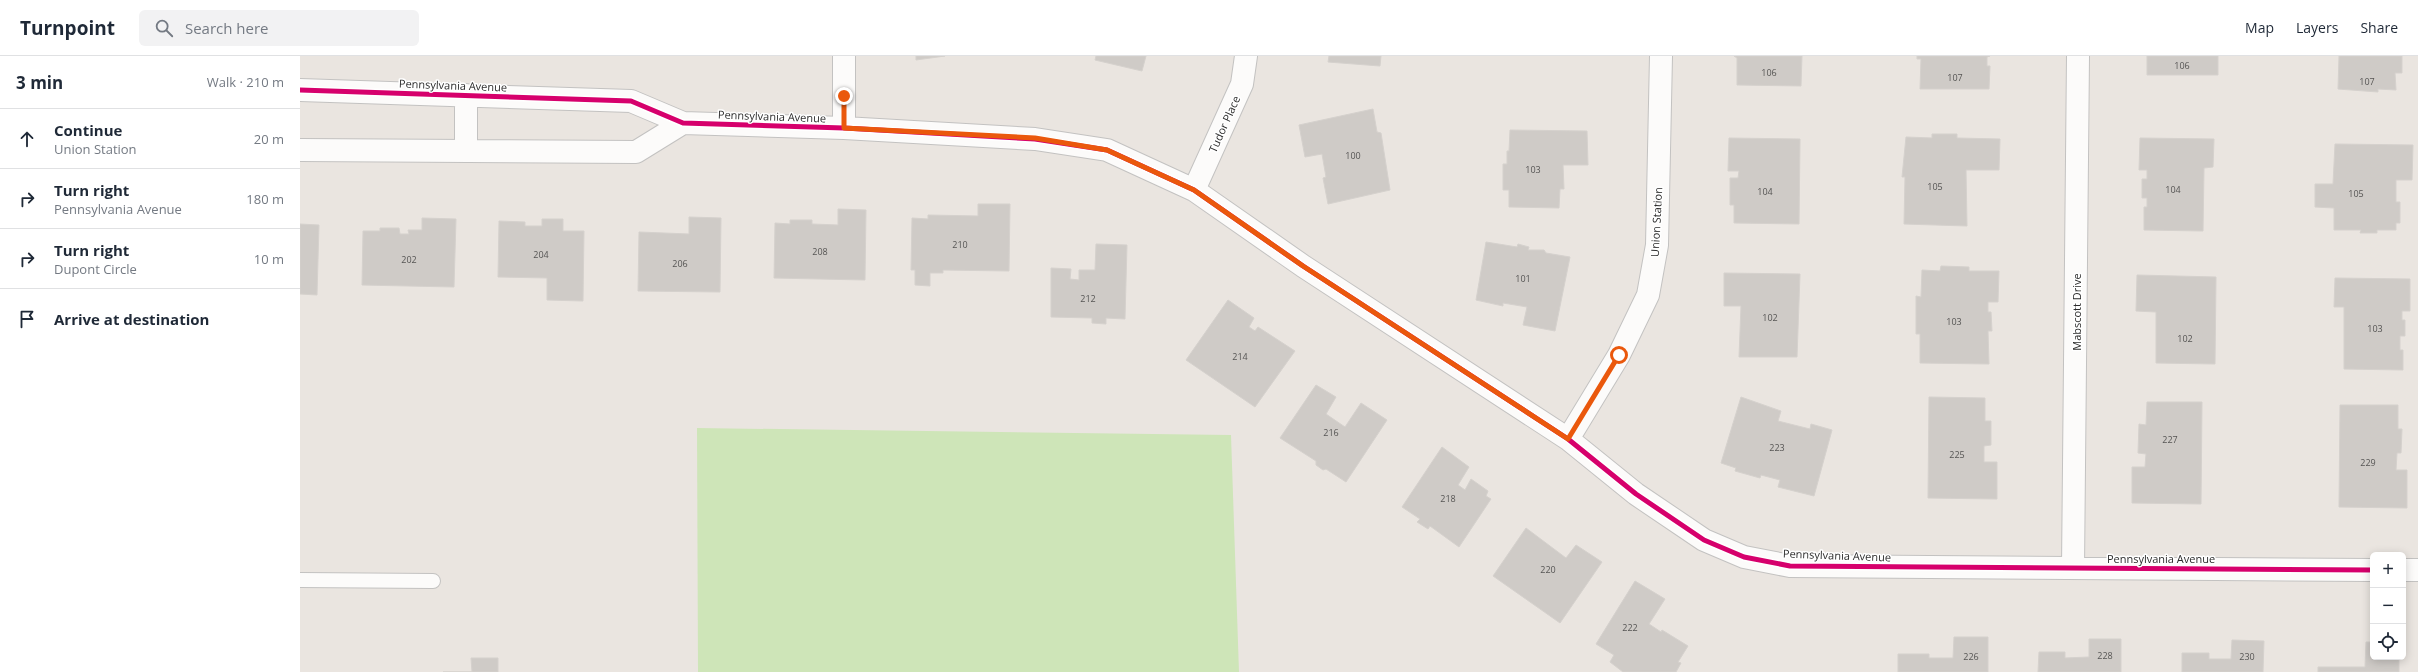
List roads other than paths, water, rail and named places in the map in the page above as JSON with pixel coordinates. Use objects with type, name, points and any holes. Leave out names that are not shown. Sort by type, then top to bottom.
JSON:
[{"type":"street","points":[[844,56],[844,128]]},
{"type":"street","name":"Tudor Place","points":[[1194,190],[1242,84],[1246,56]]},
{"type":"street","name":"Union Station","points":[[1568,439],[1619,355],[1648,295],[1657,245],[1662,56]]},
{"type":"street","name":"Mabscott Drive","points":[[2073,568],[2078,56]]},
{"type":"street","name":"Pennsylvania Avenue","points":[[300,90],[630,101],[684,123],[844,128],[1035,138],[1107,150],[1194,190],[1303,266],[1568,439],[1642,498],[1704,540],[1744,557],[1790,566],[2370,570]]},
{"type":"street","points":[[466,95],[466,150]]},
{"type":"street","points":[[300,150],[636,152],[684,123]]},
{"type":"street","points":[[2406,570],[2418,570]]},
{"type":"lane","points":[[300,580],[433,581]]}]
